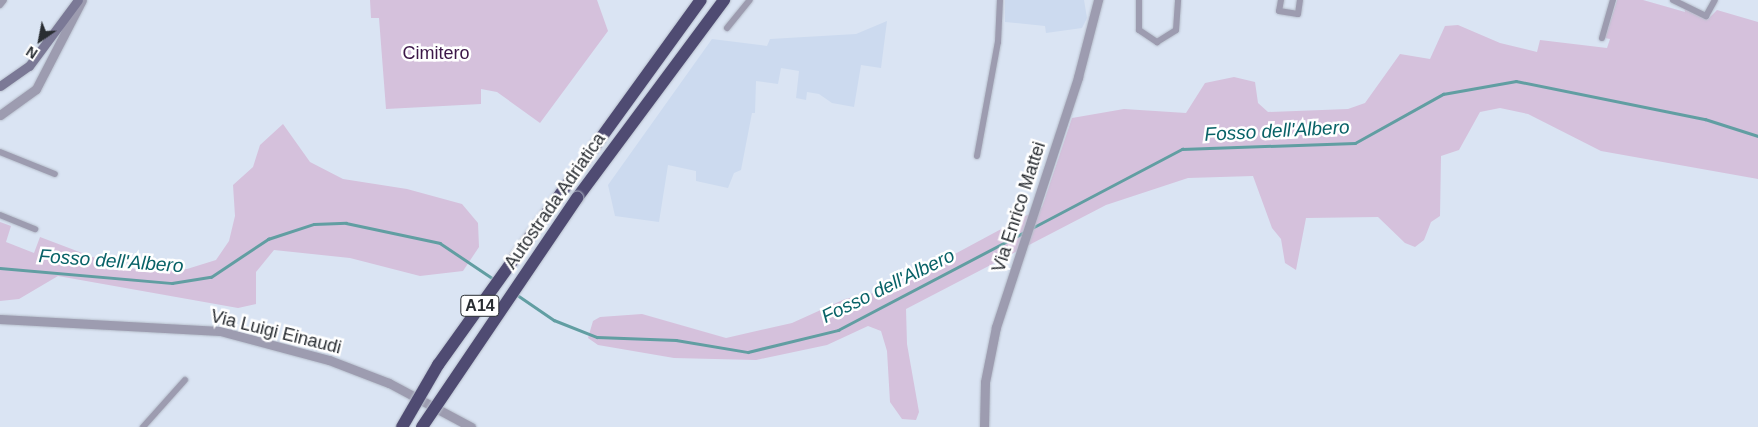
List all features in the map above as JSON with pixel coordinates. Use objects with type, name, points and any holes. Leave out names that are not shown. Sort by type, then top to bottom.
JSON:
[{"type":"highway","name":"Autostrada Adriatica","points":[[402,427],[438,365],[701,0]]},
{"type":"highway","name":"Autostrada Adriatica","points":[[422,427],[577,198],[724,0]]},
{"type":"main road","points":[[0,86],[29,66],[80,0]]},
{"type":"street","points":[[0,5],[4,0]]},
{"type":"street","points":[[0,115],[36,89],[80,0]]},
{"type":"street","points":[[727,28],[750,0]]},
{"type":"street","points":[[976,156],[998,42],[1000,0]]},
{"type":"street","name":"Via Enrico Mattei","points":[[984,427],[985,382],[1013,278],[1098,0]]},
{"type":"street","points":[[1139,0],[1139,30],[1157,42],[1176,30],[1178,0]]},
{"type":"street","points":[[1280,0],[1279,10],[1298,14],[1300,0]]},
{"type":"street","points":[[1602,38],[1613,0]]},
{"type":"street","points":[[1673,0],[1706,16],[1715,0]]},
{"type":"street","points":[[0,152],[55,174]]},
{"type":"street","points":[[0,215],[35,229]]},
{"type":"street","name":"Via Luigi Einaudi","points":[[0,319],[220,331],[355,370],[470,427]]},
{"type":"street","points":[[143,427],[185,380]]},
{"type":"shaded area","points":[[1005,0],[1084,0],[1087,18],[1082,28],[1046,33],[1045,26],[1005,22]]},
{"type":"shaded area","points":[[887,21],[881,68],[861,65],[854,107],[832,103],[819,94],[807,92],[806,100],[796,98],[799,71],[781,68],[778,84],[756,81],[755,113],[752,113],[741,170],[734,173],[728,188],[696,181],[696,171],[668,165],[659,222],[615,216],[608,185],[712,39],[767,46],[770,39],[856,34]]},
{"type":"green space","name":"Cimitero","points":[[370,0],[597,0],[608,31],[540,123],[497,92],[481,89],[481,104],[386,109],[379,18],[371,18]]},
{"type":"green space","points":[[1617,0],[1643,0],[1685,12],[1684,6],[1708,19],[1717,10],[1758,22],[1758,179],[1601,151],[1528,114],[1500,108],[1480,112],[1459,150],[1441,156],[1440,216],[1431,222],[1424,240],[1415,247],[1405,243],[1378,217],[1306,218],[1296,270],[1285,263],[1281,239],[1272,228],[1253,176],[1188,178],[1106,205],[906,309],[907,344],[919,412],[916,420],[902,419],[890,402],[887,351],[881,331],[868,326],[827,345],[756,360],[674,358],[598,345],[588,338],[593,321],[600,317],[642,314],[726,338],[792,323],[845,299],[888,290],[1042,207],[1072,118],[1124,109],[1186,113],[1205,83],[1234,77],[1255,82],[1258,103],[1268,112],[1348,109],[1365,103],[1400,54],[1430,59],[1445,26],[1458,25],[1500,43],[1537,52],[1540,40],[1607,48],[1610,39],[1605,38]]},
{"type":"green space","points":[[283,124],[310,162],[343,179],[407,189],[462,204],[478,223],[479,247],[463,271],[420,276],[350,258],[274,250],[256,272],[256,304],[238,308],[58,276],[19,299],[0,301],[0,222],[11,226],[6,242],[34,253],[40,237],[119,267],[152,271],[187,269],[216,260],[229,241],[235,216],[233,185],[253,167],[260,145]]},
{"type":"waterway","name":"Fosso dell'Albero","points":[[1032,228],[1182,149],[1355,143],[1443,94],[1516,81],[1705,119],[1758,136]]},
{"type":"waterway","name":"Fosso dell'Albero","points":[[0,268],[172,283],[211,277],[268,239],[314,224],[346,223],[440,243],[495,280]]},
{"type":"waterway","name":"Fosso dell'Albero","points":[[516,294],[554,320],[597,337],[676,340],[748,352],[838,330],[1025,232]]}]
